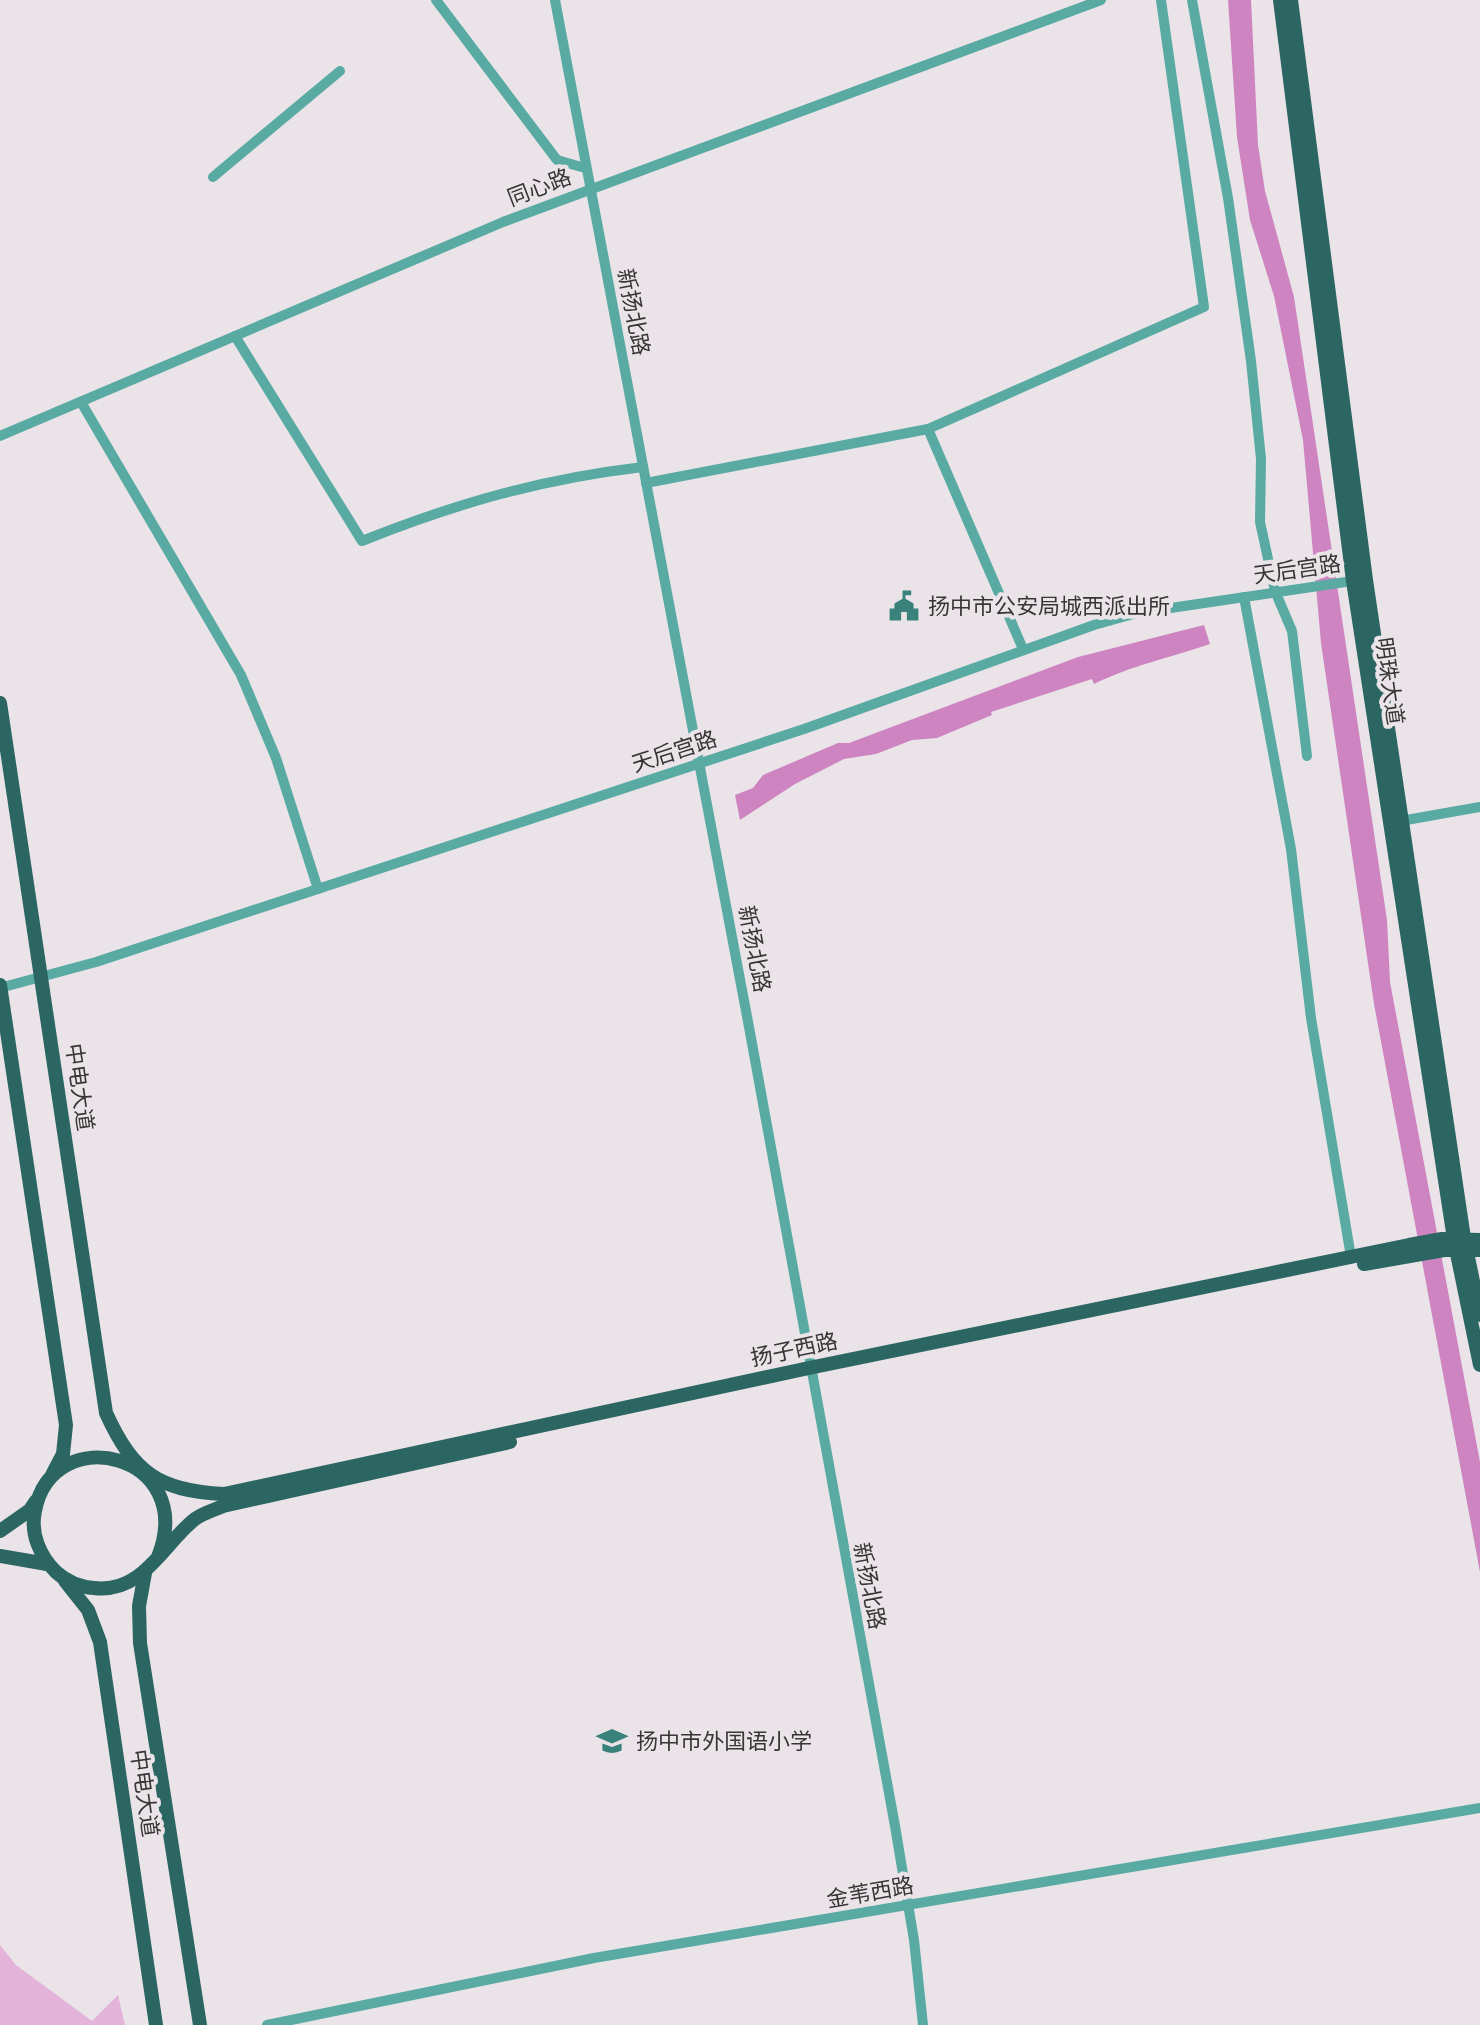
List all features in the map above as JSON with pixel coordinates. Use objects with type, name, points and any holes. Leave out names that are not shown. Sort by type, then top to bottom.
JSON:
[{"type":"main road","name":"明珠大道","points":[[1280,0],[1355,581],[1395,822],[1458,1245],[1480,1365]]},
{"type":"main road","name":"明珠大道","points":[[1291,0],[1355,581]]},
{"type":"main road","name":"中电大道","points":[[0,703],[106,1413],[121,1446],[139,1469]]},
{"type":"main road","points":[[0,987],[66,1425],[63,1454],[50,1479],[30,1510],[0,1531]]},
{"type":"main road","name":"扬子西路","points":[[139,1469],[188,1493],[224,1494],[1351,1257],[1480,1240]]},
{"type":"main road","name":"明珠大道","points":[[1458,1245],[1480,1315]]},
{"type":"main road","name":"扬子西路","points":[[158,1557],[197,1517],[223,1506],[810,1372],[1410,1250]]},
{"type":"main road","points":[[40,1494],[34,1530],[47,1564],[62,1578],[81,1587],[104,1590],[126,1585],[145,1573],[158,1557],[166,1538],[165,1509],[153,1482],[139,1469],[113,1458],[83,1459],[65,1467],[50,1479]]},
{"type":"main road","points":[[0,1556],[47,1564]]},
{"type":"main road","name":"中电大道","points":[[145,1573],[139,1606],[140,1643],[200,2025]]},
{"type":"main road","name":"中电大道","points":[[62,1578],[88,1610],[100,1642],[156,2025]]},
{"type":"street","points":[[436,0],[557,160],[585,168]]},
{"type":"street","name":"新扬北路","points":[[555,0],[909,1906],[923,2025]]},
{"type":"street","name":"同心路","points":[[0,436],[503,222],[1101,0]]},
{"type":"street","points":[[646,483],[928,429],[1204,307],[1161,0]]},
{"type":"street","points":[[1192,0],[1228,198],[1249,346],[1261,459],[1260,522],[1275,591],[1292,631],[1307,756]]},
{"type":"street","points":[[213,177],[340,71]]},
{"type":"street","points":[[235,336],[362,541],[485,496],[580,475],[643,467]]},
{"type":"street","points":[[81,402],[241,675],[276,758],[318,889]]},
{"type":"street","points":[[928,429],[1023,649]]},
{"type":"street","name":"天后宫路","points":[[0,987],[42,979],[699,764],[1023,649],[1137,613],[1355,581]]},
{"type":"street","points":[[1244,597],[1291,849],[1311,1018],[1351,1257]]},
{"type":"street","points":[[1395,822],[1480,807]]},
{"type":"street","name":"金苇西路","points":[[267,2025],[594,1958],[1480,1808]]},
{"type":"shaded area","points":[[1228,0],[1251,0],[1258,145],[1265,191],[1294,297],[1387,920],[1390,982],[1480,1462],[1480,1572],[1374,1004],[1321,643],[1303,440],[1274,296],[1250,220],[1237,137]]},
{"type":"shaded area","points":[[1204,625],[1210,644],[1094,684],[1092,679],[991,712],[992,715],[937,738],[912,740],[876,754],[844,759],[795,784],[740,820],[735,795],[753,788],[763,775],[838,743],[849,743],[1078,657]]},
{"type":"shaded area","points":[[0,1945],[16,1965],[92,2021],[118,1995],[125,2025],[0,2025]]},
{"type":"place","name":"扬中市公安局城西派出所","points":[[904,606]]},
{"type":"place","name":"扬中市外国语小学","points":[[612,1741]]}]
